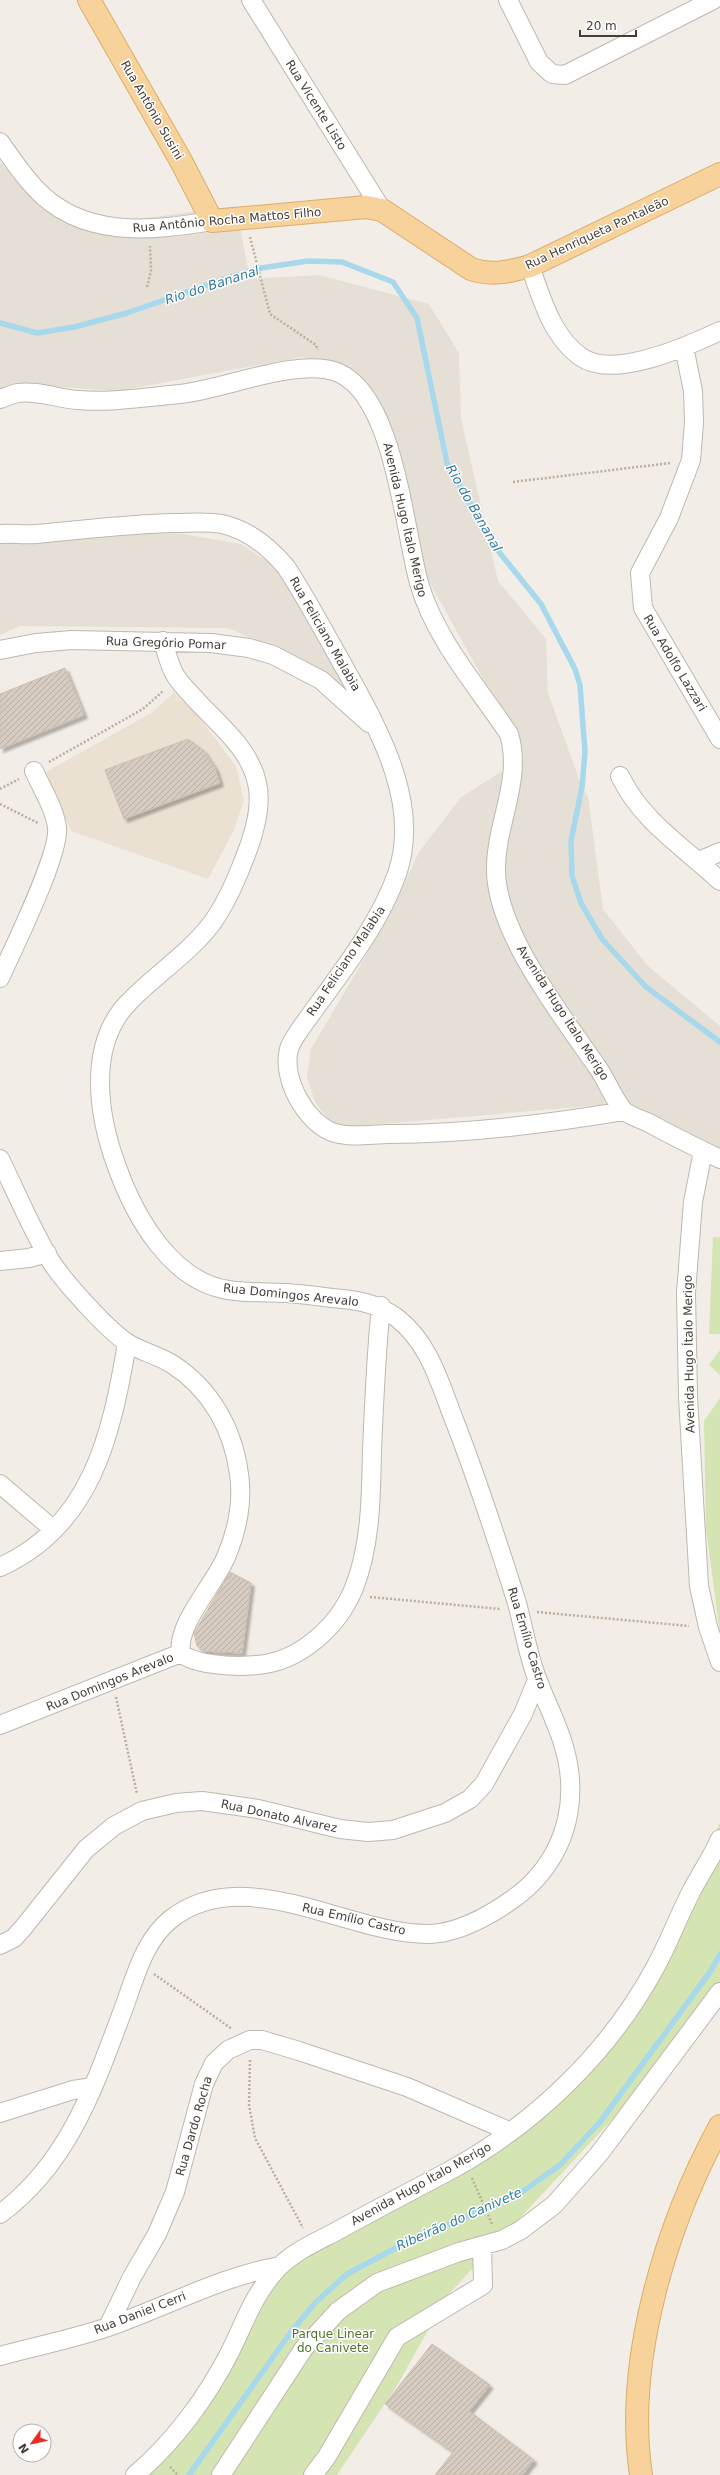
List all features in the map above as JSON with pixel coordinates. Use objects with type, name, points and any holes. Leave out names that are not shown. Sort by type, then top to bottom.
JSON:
[{"type":"main road","name":"Rua Antônio Susini","points":[[89,0],[181,161],[212,221]]},
{"type":"main road","name":"Rua Henriqueta Pantaleão","points":[[471,269],[484,273],[507,272],[530,266],[720,174]]},
{"type":"main road","name":"Rua Antônio Rocha Mattos Filho","points":[[212,221],[366,207],[382,210],[471,269]]},
{"type":"main road","points":[[641,2475],[639,2459],[640,2371],[652,2312],[664,2261],[680,2210],[720,2126]]},
{"type":"street","name":"Rua Vicente Listo","points":[[250,0],[382,210]]},
{"type":"street","points":[[508,0],[539,62],[552,74],[565,75],[713,0]]},
{"type":"street","name":"Rua Antônio Rocha Mattos Filho","points":[[0,142],[36,189],[58,208],[77,218],[105,226],[148,229],[212,221]]},
{"type":"street","points":[[530,266],[542,302],[554,325],[566,343],[582,358],[602,364],[631,363],[684,348],[720,331]]},
{"type":"street","name":"Rua Adolfo Lazzari","points":[[684,348],[693,391],[694,423],[691,460],[669,518],[640,573],[643,608],[720,739]]},
{"type":"street","name":"Avenida Hugo Ítalo Merigo","points":[[0,399],[18,393],[78,400],[114,400],[196,393],[291,369],[317,369],[339,373],[360,388],[376,414],[389,448],[415,569],[424,602],[433,621],[511,740],[514,769],[496,857],[499,893],[506,916],[517,942],[555,1006],[624,1111],[703,1151],[693,1202],[686,1292],[688,1396],[699,1586],[708,1627],[720,1662]]},
{"type":"street","name":"Rua Feliciano Malabia","points":[[0,534],[35,534],[133,524],[188,523],[222,524],[260,540],[272,551],[298,586],[378,731],[396,778],[403,816],[404,843],[397,873],[385,903],[301,1028],[289,1049],[288,1069],[302,1107],[318,1123],[334,1132],[354,1136],[412,1134],[538,1123],[624,1111]]},
{"type":"street","name":"Rua Gregório Pomar","points":[[0,650],[36,643],[72,640],[211,643],[249,648],[273,655],[321,680],[378,731]]},
{"type":"street","name":"Rua Domingos Arevalo","points":[[0,1725],[181,1653],[194,1660],[242,1666],[266,1665],[281,1661],[320,1636],[336,1617],[353,1589],[362,1559],[371,1499],[376,1351],[381,1306],[356,1300],[289,1293],[222,1290],[189,1274],[173,1262],[148,1229],[130,1198],[115,1163],[105,1124],[101,1093],[100,1060],[106,1038],[123,1007],[192,945],[213,922],[233,888],[248,851],[259,800],[257,778],[238,745],[176,677],[163,641]]},
{"type":"street","points":[[0,978],[36,897],[58,834],[56,819],[34,771]]},
{"type":"street","points":[[620,776],[643,813],[664,834],[699,861],[720,881]]},
{"type":"street","points":[[699,861],[720,852]]},
{"type":"street","points":[[703,1151],[720,1159]]},
{"type":"street","points":[[0,1160],[46,1253],[82,1299],[110,1330],[127,1343],[172,1364],[193,1381],[211,1400],[226,1424],[240,1475],[241,1500],[236,1526],[226,1557],[185,1626],[179,1643],[181,1653]]},
{"type":"street","points":[[0,1261],[28,1258],[46,1253]]},
{"type":"street","name":"Rua Emílio Castro","points":[[0,2214],[18,2200],[41,2178],[80,2120],[141,1963],[153,1937],[167,1922],[195,1904],[211,1900],[248,1897],[286,1903],[394,1930],[429,1934],[451,1931],[473,1922],[517,1897],[537,1879],[554,1857],[564,1832],[569,1806],[570,1778],[564,1743],[537,1680],[504,1562],[466,1449],[433,1364],[422,1344],[407,1326],[381,1306]]},
{"type":"street","points":[[0,1567],[18,1559],[54,1530],[82,1496],[105,1445],[115,1410],[127,1343]]},
{"type":"street","points":[[0,1484],[54,1530]]},
{"type":"street","name":"Rua Donato Alvarez","points":[[0,1945],[14,1938],[23,1928],[86,1849],[114,1826],[142,1811],[176,1803],[202,1801],[258,1809],[340,1829],[368,1832],[393,1830],[421,1823],[446,1813],[470,1799],[484,1784],[523,1714],[537,1680]]},
{"type":"street","name":"Avenida Hugo Ítalo Merigo","points":[[135,2475],[158,2454],[214,2381],[231,2351],[252,2301],[280,2266],[312,2244],[454,2168],[511,2132],[532,2117],[588,2061],[640,1994],[720,1839]]},
{"type":"street","points":[[221,2475],[304,2348],[338,2311],[377,2283],[502,2240],[521,2230],[554,2205],[599,2154],[720,1992]]},
{"type":"street","points":[[250,2040],[262,2040],[300,2051],[407,2087],[511,2132]]},
{"type":"street","name":"Rua Dardo Rocha","points":[[108,2327],[132,2277],[157,2234],[175,2192],[204,2084],[214,2063],[228,2050],[250,2040]]},
{"type":"street","points":[[0,2113],[73,2090],[93,2087]]},
{"type":"street","points":[[313,2475],[326,2458],[397,2337],[483,2285],[482,2246]]},
{"type":"street","name":"Rua Daniel Cerri","points":[[0,2356],[108,2327],[233,2277],[280,2266]]},
{"type":"path","points":[[147,287],[152,255],[148,229]]},
{"type":"path","points":[[254,256],[270,314],[316,345],[322,362],[339,373]]},
{"type":"path","points":[[513,482],[691,460]]},
{"type":"path","points":[[34,771],[144,709],[176,677]]},
{"type":"path","points":[[0,804],[58,834]]},
{"type":"path","points":[[110,1680],[117,1698],[142,1811]]},
{"type":"path","points":[[141,1963],[250,2040],[249,2105],[255,2138],[312,2244]]},
{"type":"path","points":[[479,2193],[495,2232]]},
{"type":"path","points":[[173,2471],[178,2475]]},
{"type":"shaded area","points":[[0,162],[34,198],[117,222],[236,206],[250,279],[319,275],[429,304],[459,353],[461,418],[498,581],[546,639],[548,693],[582,787],[588,796],[603,909],[647,965],[720,1026],[720,1150],[614,1104],[335,1128],[315,1102],[307,1078],[311,1049],[388,918],[419,852],[461,797],[520,760],[505,719],[418,561],[357,377],[302,357],[118,391],[13,384],[0,402]]},
{"type":"shaded area","points":[[0,527],[183,534],[241,544],[278,568],[367,720],[317,667],[228,628],[20,626],[0,635]]},
{"type":"shaded area","points":[[174,693],[198,716],[236,766],[244,801],[234,830],[208,879],[71,831],[46,772],[151,713]]},
{"type":"green space","points":[[713,1237],[720,1237],[720,1334],[709,1334]]},
{"type":"green space","points":[[720,1350],[720,1375],[709,1365]]},
{"type":"green space","points":[[720,1398],[720,1634],[706,1529],[704,1421]]},
{"type":"green space","name":"Parque Linear do Canivete","points":[[720,1822],[720,2004],[447,2296],[398,2384],[337,2475],[146,2475],[184,2437],[224,2384],[267,2298],[288,2268],[456,2175],[591,2065],[679,1922]]},
{"type":"building","points":[[65,668],[84,715],[0,749],[0,694]]},
{"type":"building","points":[[188,739],[203,750],[215,768],[220,783],[124,819],[105,770]]},
{"type":"building","points":[[230,1572],[251,1583],[242,1653],[203,1651],[197,1646],[194,1633]]},
{"type":"building","points":[[432,2344],[490,2385],[469,2411],[534,2460],[522,2475],[435,2475],[453,2452],[385,2404]]},
{"type":"waterway","name":"Rio do Bananal","points":[[0,323],[37,333],[74,327],[127,313],[227,278],[261,268],[308,261],[342,262],[393,282],[417,318],[447,463],[495,547],[541,604],[575,669],[580,685],[585,752],[582,787],[571,841],[572,876],[581,903],[602,939],[646,987],[720,1042]]},
{"type":"waterway","name":"Ribeirão do Canivete","points":[[189,2475],[291,2332],[315,2303],[347,2274],[407,2242],[516,2196],[560,2165],[600,2122],[710,1972],[720,1954]]}]
